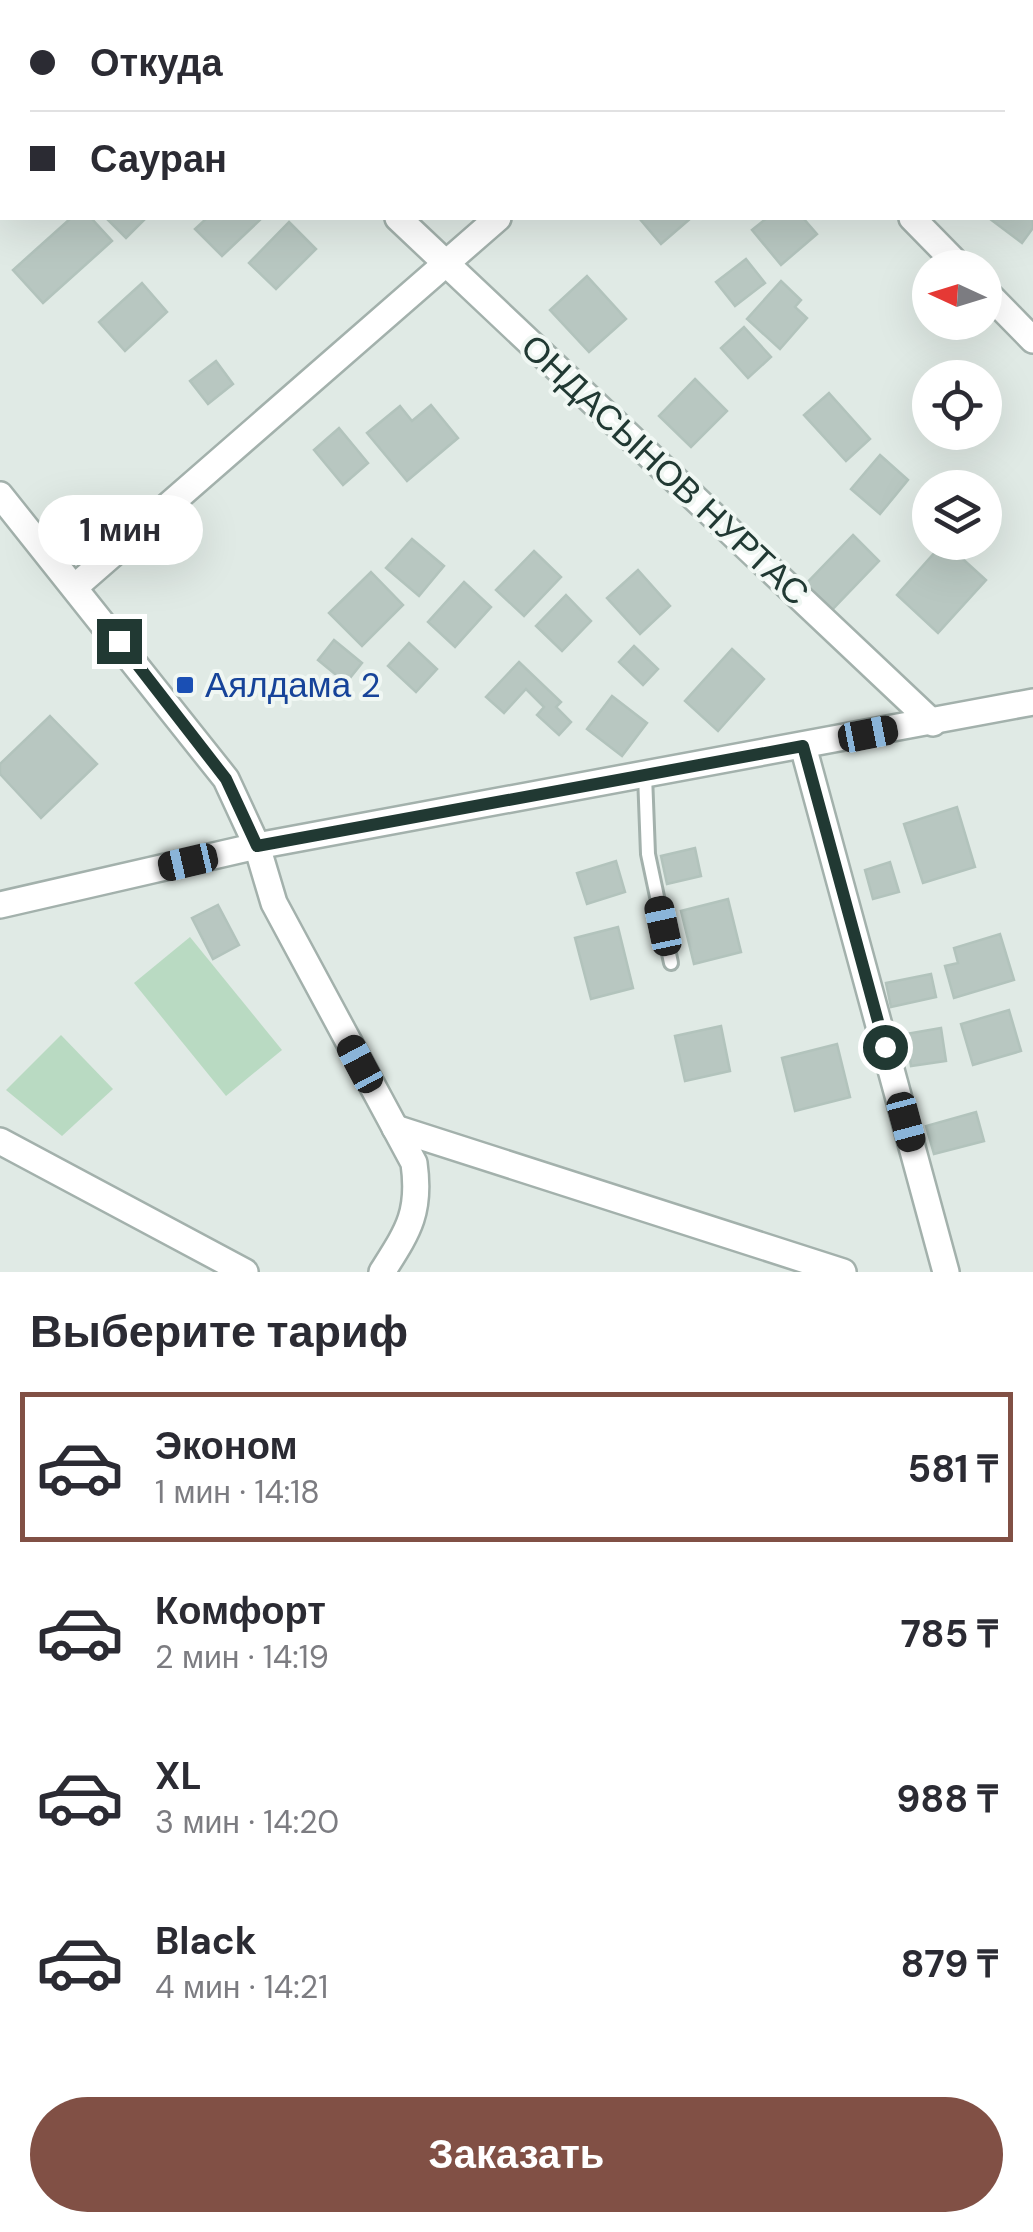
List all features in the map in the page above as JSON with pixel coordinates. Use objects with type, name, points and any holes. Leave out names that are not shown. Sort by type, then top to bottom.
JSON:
[{"type":"street","name":"ОНДАСЫНОВ НУРТАС","points":[[400,220],[932,722]]},
{"type":"street","points":[[76,586],[496,220]]},
{"type":"street","points":[[914,220],[943,250]]},
{"type":"street","points":[[1002,308],[1033,340]]},
{"type":"street","points":[[0,495],[226,779],[257,846],[274,903],[414,1163],[419,1199],[408,1231],[382,1272]]},
{"type":"street","points":[[5,907],[257,846],[1033,702]]},
{"type":"street","points":[[803,746],[946,1272]]},
{"type":"street","points":[[395,1128],[843,1272]]},
{"type":"street","points":[[0,1141],[245,1272]]},
{"type":"lane","points":[[644,775],[648,854],[671,963]]},
{"type":"green space","points":[[190,937],[282,1050],[226,1096],[134,983]]},
{"type":"green space","points":[[61,1035],[113,1089],[62,1136],[6,1090]]},
{"type":"building","points":[[69,220],[93,220],[112,241],[43,303],[13,270]]},
{"type":"building","points":[[108,220],[144,220],[126,238]]},
{"type":"building","points":[[205,220],[260,220],[222,256],[195,229]]},
{"type":"building","points":[[641,220],[689,220],[661,244]]},
{"type":"building","points":[[764,220],[805,220],[817,234],[781,265],[752,230]]},
{"type":"building","points":[[991,220],[1033,220],[1033,228],[1022,243]]},
{"type":"building","points":[[289,222],[316,249],[276,289],[249,263]]},
{"type":"building","points":[[746,259],[765,283],[735,306],[716,282]]},
{"type":"building","points":[[587,276],[626,319],[589,352],[550,310]]},
{"type":"building","points":[[781,281],[801,300],[795,307],[807,318],[780,349],[747,319]]},
{"type":"building","points":[[142,283],[167,312],[125,351],[99,322]]},
{"type":"building","points":[[744,327],[771,357],[748,378],[721,348]]},
{"type":"building","points":[[216,361],[233,384],[208,404],[190,381]]},
{"type":"building","points":[[695,379],[727,411],[691,447],[659,416]]},
{"type":"building","points":[[829,393],[870,439],[846,461],[804,415]]},
{"type":"building","points":[[431,405],[458,438],[407,481],[367,433],[400,406],[412,421]]},
{"type":"building","points":[[339,428],[368,463],[343,485],[314,450]]},
{"type":"building","points":[[880,455],[908,480],[880,514],[851,489]]},
{"type":"building","points":[[853,535],[879,561],[829,613],[802,588]]},
{"type":"building","points":[[412,539],[444,566],[419,596],[386,568]]},
{"type":"building","points":[[534,551],[561,577],[524,616],[496,590]]},
{"type":"building","points":[[928,560],[964,560],[986,580],[938,633],[897,595]]},
{"type":"building","points":[[638,570],[670,606],[640,634],[607,598]]},
{"type":"building","points":[[371,572],[403,605],[362,646],[329,613]]},
{"type":"building","points":[[464,582],[491,607],[455,647],[428,622]]},
{"type":"building","points":[[566,595],[591,621],[562,651],[536,626]]},
{"type":"building","points":[[334,640],[362,663],[346,683],[318,660]]},
{"type":"building","points":[[409,643],[437,669],[416,692],[388,666]]},
{"type":"building","points":[[634,646],[658,669],[643,685],[619,662]]},
{"type":"building","points":[[732,649],[764,679],[718,731],[685,701]]},
{"type":"building","points":[[519,662],[561,702],[556,707],[571,722],[559,735],[537,715],[544,707],[526,689],[504,713],[486,697]]},
{"type":"building","points":[[612,696],[647,723],[622,756],[587,729]]},
{"type":"building","points":[[50,716],[97,764],[41,818],[0,774],[0,764]]},
{"type":"building","points":[[957,807],[975,867],[923,883],[904,824]]},
{"type":"building","points":[[695,848],[701,876],[667,884],[661,856]]},
{"type":"building","points":[[616,861],[625,892],[587,904],[577,873]]},
{"type":"building","points":[[890,862],[899,892],[873,899],[865,870]]},
{"type":"building","points":[[728,899],[741,952],[694,964],[681,911]]},
{"type":"building","points":[[218,905],[239,945],[213,959],[192,918]]},
{"type":"building","points":[[618,927],[633,988],[591,999],[575,938]]},
{"type":"building","points":[[1000,934],[1014,980],[954,998],[945,966],[958,963],[954,948]]},
{"type":"building","points":[[931,974],[936,997],[891,1007],[886,983]]},
{"type":"building","points":[[1009,1010],[1021,1051],[973,1065],[961,1024]]},
{"type":"building","points":[[721,1026],[730,1071],[685,1081],[675,1036]]},
{"type":"building","points":[[941,1028],[946,1061],[911,1066],[906,1034]]},
{"type":"building","points":[[837,1044],[850,1097],[795,1111],[782,1058]]},
{"type":"building","points":[[976,1112],[984,1141],[934,1154],[926,1126]]},
{"type":"place","name":"Аялдама 2","points":[[185,685]]},
{"type":"route","points":[[119,641],[226,779],[257,846],[803,746],[885,1047]]}]
